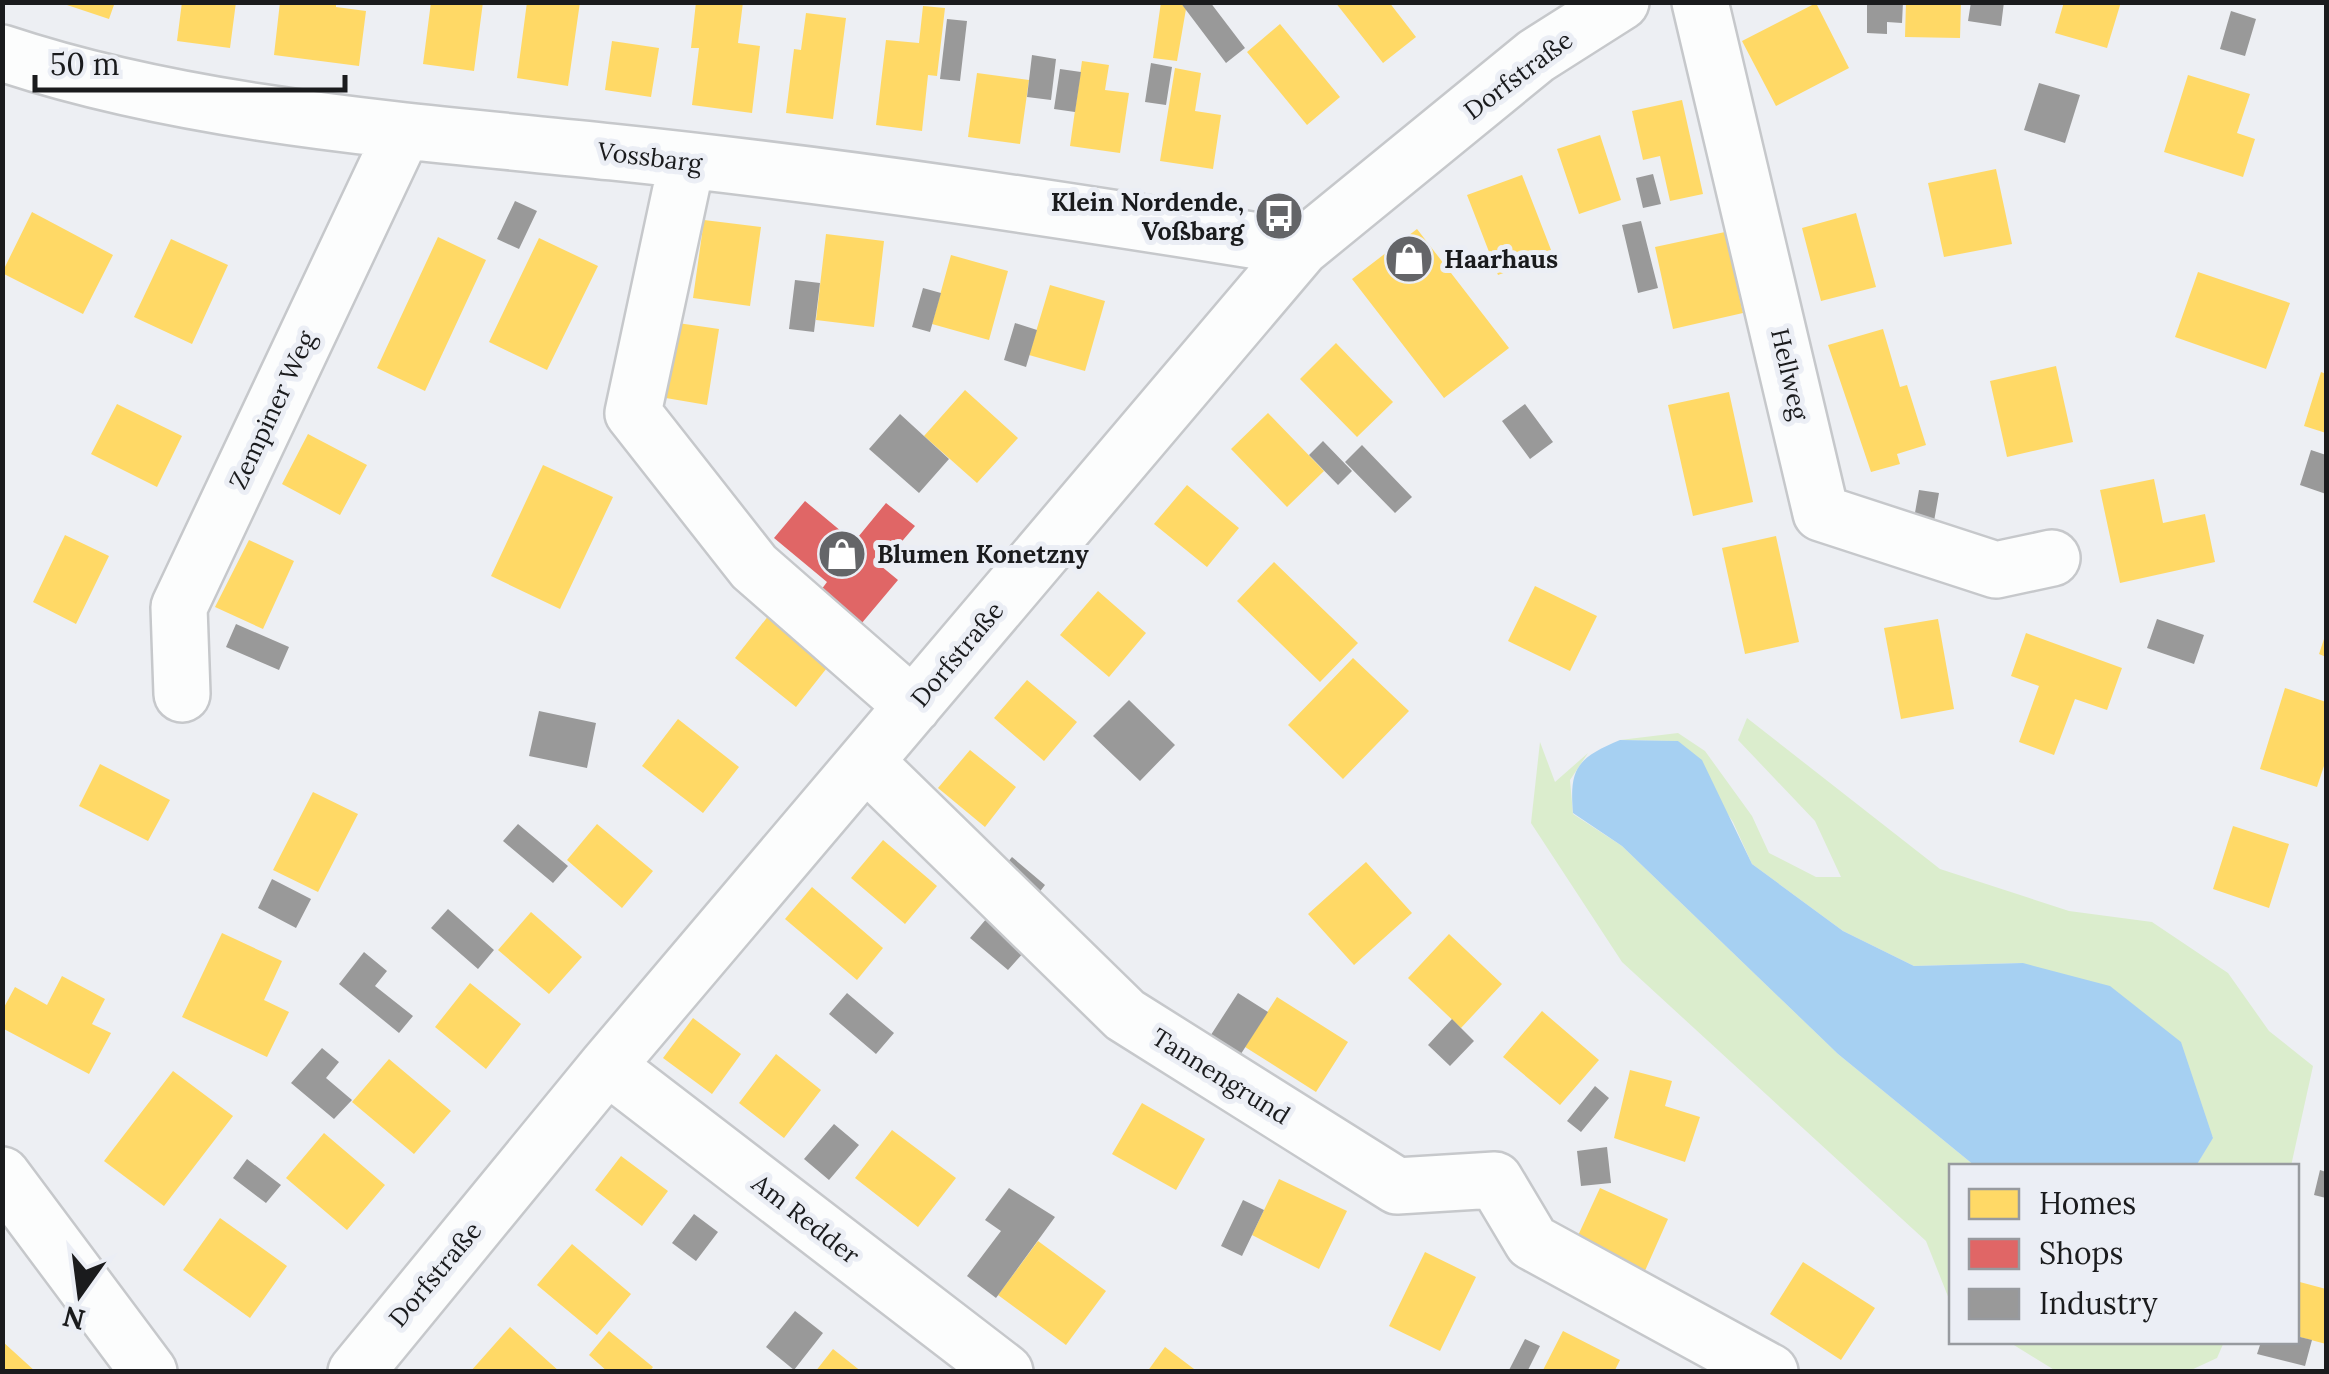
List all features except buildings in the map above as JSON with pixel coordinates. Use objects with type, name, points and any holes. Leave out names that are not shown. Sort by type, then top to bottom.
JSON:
[{"type":"street","name":"Dorfstraße","points":[[356,1372],[607,1066],[1301,248],[1536,56],[1621,2]]},
{"type":"street","name":"Hellweg","points":[[1700,2],[1821,513],[1996,570],[2052,558]]},
{"type":"street","name":"Vossbarg","points":[[2,53],[73,76],[402,134],[687,162],[1091,214],[1301,248]]},
{"type":"street","name":"Zempiner Weg","points":[[182,694],[180,607],[402,134]]},
{"type":"street","points":[[687,162],[634,412],[754,567],[913,706]]},
{"type":"street","name":"Tannengrund","points":[[866,762],[1125,1015],[1397,1186],[1495,1180],[1532,1242],[1616,1292],[1770,1372]]},
{"type":"street","name":"Am Redder","points":[[607,1066],[1005,1372]]},
{"type":"street","points":[[2,1175],[149,1372]]},
{"type":"green space","points":[[1747,718],[1940,869],[2069,911],[2152,922],[2228,973],[2269,1031],[2313,1066],[2291,1164],[2197,1164],[2213,1137],[2023,963],[1914,966],[1843,931],[1752,864],[1733,822],[1678,741],[1620,740],[1678,733],[1705,751],[1752,816],[1769,853],[1816,877],[1841,877],[1815,821],[1738,740]]},
{"type":"green space","points":[[1540,742],[1555,782],[1588,753],[1570,780],[1573,814],[1622,846],[1838,1054],[1973,1164],[1949,1164],[1949,1299],[1926,1241],[1622,962],[1531,823]]},
{"type":"green space","points":[[2012,1344],[2223,1344],[2217,1358],[2189,1371],[2056,1371]]},
{"type":"water","points":[[1620,740],[1678,741],[1702,760],[1752,864],[1843,931],[1914,966],[2023,963],[2110,986],[2181,1042],[2213,1138],[2197,1164],[1973,1164],[1838,1054],[1622,846],[1573,813],[1575,774],[1594,753]]},
{"type":"place","name":"Klein Nordende, Voßbarg","points":[[1279,216]]},
{"type":"place","name":"Haarhaus","points":[[1409,259]]},
{"type":"place","name":"Blumen Konetzny","points":[[842,554]]}]
